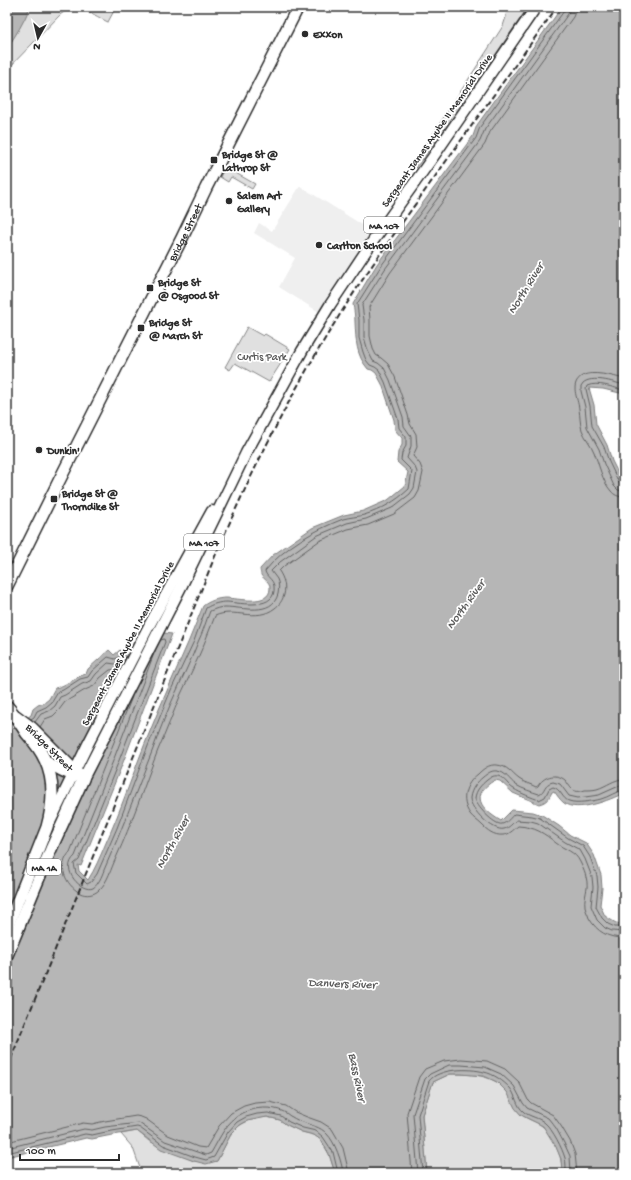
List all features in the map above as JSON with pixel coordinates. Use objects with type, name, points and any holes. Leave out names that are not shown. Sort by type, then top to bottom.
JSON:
[{"type":"highway","name":"Bridge Street","points":[[7,586],[298,7]]},
{"type":"highway","name":"Bridge Street","points":[[7,706],[16,716],[45,760],[50,776],[52,794],[51,814],[47,827],[7,928]]},
{"type":"highway","name":"Bridge Street","points":[[7,955],[51,849],[83,779],[73,774],[32,728],[16,716]]},
{"type":"main road","name":"Sergeant James Ayube II Memorial Drive","points":[[47,827],[150,624],[295,364],[368,248],[433,157],[536,7]]},
{"type":"main road","name":"Sergeant James Ayube II Memorial Drive","points":[[83,779],[160,630],[246,453]]},
{"type":"main road","name":"Bridge Street","points":[[45,760],[58,770],[73,774]]},
{"type":"shaded area","name":"Carlton School","points":[[300,186],[372,231],[319,312],[279,287],[295,258],[254,233],[259,223],[272,231]]},
{"type":"green space","points":[[7,7],[116,7],[108,22],[79,8],[66,11],[59,16],[7,70]]},
{"type":"green space","points":[[507,7],[528,7],[442,133],[416,168],[417,160],[420,154],[503,26]]},
{"type":"green space","points":[[225,167],[255,184],[252,189],[231,177],[228,182],[220,177]]},
{"type":"green space","name":"Curtis Park","points":[[247,327],[263,336],[265,334],[290,349],[269,382],[235,363],[230,370],[225,367]]},
{"type":"green space","points":[[450,1074],[481,1076],[501,1085],[507,1091],[518,1112],[526,1118],[540,1124],[548,1132],[559,1152],[562,1173],[427,1173],[422,1115],[433,1082]]},
{"type":"green space","points":[[267,1117],[280,1120],[302,1132],[314,1135],[321,1140],[329,1154],[335,1173],[149,1173],[141,1171],[133,1148],[121,1134],[137,1131],[149,1141],[194,1161],[217,1161],[234,1130],[247,1122]]},
{"type":"water","points":[[7,7],[30,7],[20,28],[7,48]]},
{"type":"water","points":[[562,7],[624,7],[624,394],[603,389],[589,388],[594,405],[596,424],[607,445],[612,461],[624,485],[624,793],[602,802],[577,807],[564,803],[554,791],[546,801],[539,804],[513,793],[500,781],[495,780],[482,791],[480,796],[483,807],[501,821],[512,810],[533,812],[542,815],[570,835],[586,843],[594,855],[601,875],[602,888],[600,905],[605,916],[616,923],[624,924],[624,1173],[562,1173],[561,1159],[556,1147],[543,1126],[521,1115],[515,1108],[507,1092],[497,1082],[484,1076],[461,1074],[450,1074],[433,1082],[422,1115],[427,1173],[335,1173],[329,1154],[321,1140],[314,1135],[302,1132],[287,1125],[280,1120],[267,1117],[247,1121],[240,1125],[231,1134],[217,1161],[206,1164],[161,1149],[137,1131],[92,1139],[86,1138],[7,1157],[7,736],[9,732],[31,715],[33,709],[49,699],[55,688],[86,674],[88,669],[109,650],[114,655],[120,650],[127,655],[164,633],[172,634],[122,765],[81,866],[78,865],[79,871],[88,880],[93,872],[121,808],[151,728],[203,606],[211,601],[226,598],[259,600],[265,598],[269,594],[270,586],[261,575],[260,569],[273,555],[312,528],[344,515],[363,511],[388,500],[405,486],[408,472],[397,462],[398,452],[402,445],[402,438],[395,430],[394,420],[382,384],[376,373],[368,369],[364,364],[359,353],[356,342],[353,304],[377,264],[473,136],[477,125]]},
{"type":"railway","points":[[7,1068],[213,561],[241,498],[287,405],[321,345],[362,281],[557,7]]},
{"type":"place","name":"Exxon","points":[[305,34]]},
{"type":"place","name":"Bridge St @ Lathrop St","points":[[214,160]]},
{"type":"place","name":"Salem Art Gallery","points":[[229,201]]},
{"type":"place","name":"Carlton School","points":[[319,245]]},
{"type":"place","name":"Bridge St @ Osgood St","points":[[150,288]]},
{"type":"place","name":"Bridge St @ March St","points":[[141,328]]},
{"type":"place","name":"Dunkin'","points":[[39,450]]},
{"type":"place","name":"Bridge St @ Thorndike St","points":[[54,499]]},
{"type":"water label","name":"North River","points":[[525,288]]},
{"type":"water label","name":"North River","points":[[465,604]]},
{"type":"water label","name":"North River","points":[[172,842]]},
{"type":"water label","name":"Danvers River","points":[[342,983]]},
{"type":"water label","name":"Bass River","points":[[358,1077]]}]
